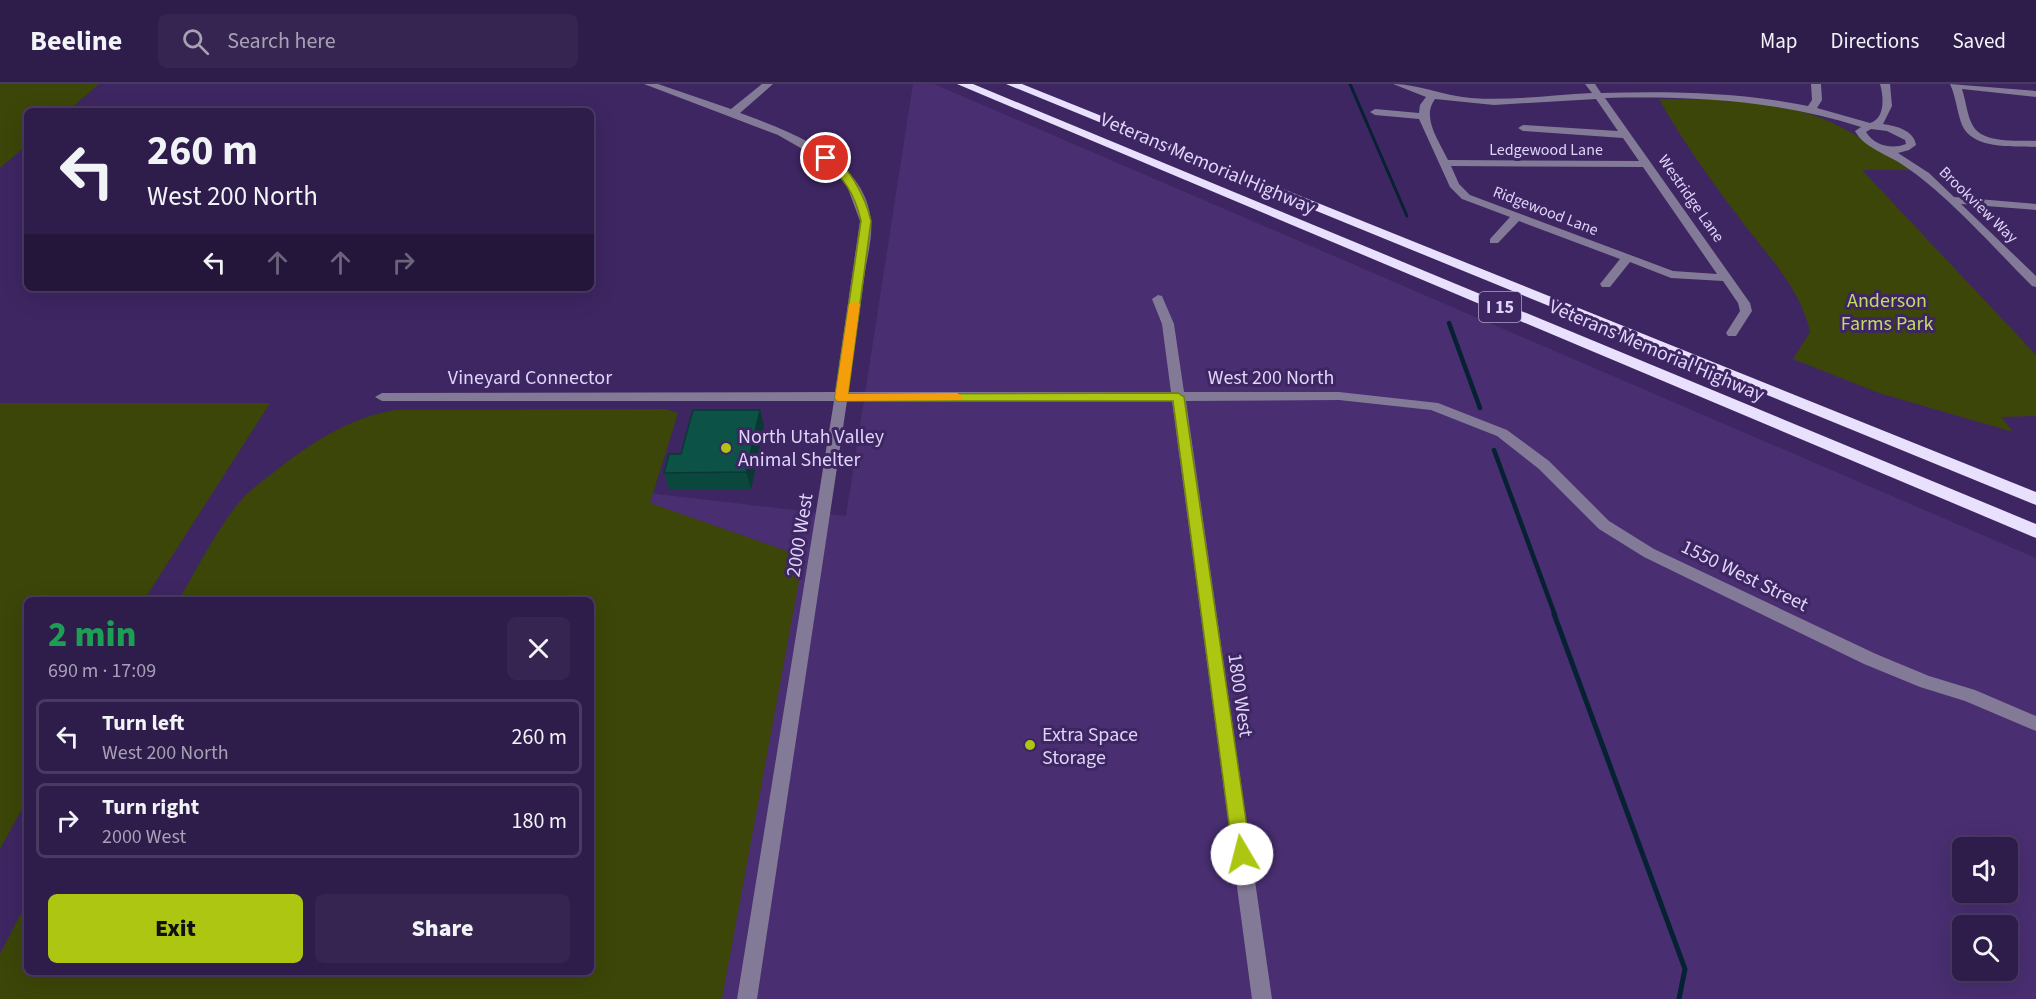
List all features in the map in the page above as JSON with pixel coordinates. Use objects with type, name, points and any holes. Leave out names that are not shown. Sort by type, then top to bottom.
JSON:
[{"type":"highway","name":"Veterans Memorial Highway","points":[[963,84],[2036,531]]},
{"type":"highway","name":"Veterans Memorial Highway","points":[[1012,84],[2036,499]]},
{"type":"street","name":"2000 West","points":[[649,84],[732,114],[807,146],[844,173],[862,202],[866,221],[841,398],[747,999]]},
{"type":"street","points":[[732,114],[768,84]]},
{"type":"street","points":[[1398,84],[1432,96],[1475,103],[1600,96],[1718,96],[1762,101],[1873,126]]},
{"type":"street","name":"Westridge Lane","points":[[1590,84],[1628,135],[1747,308],[1732,333]]},
{"type":"street","points":[[1810,111],[1817,100],[1816,84]]},
{"type":"street","points":[[1863,138],[1860,132],[1873,126],[1892,108],[1885,84]]},
{"type":"street","points":[[2036,94],[1956,85],[1969,129],[1976,136],[1992,140],[2036,144]]},
{"type":"street","points":[[1375,112],[1423,116],[1425,105],[1432,96]]},
{"type":"street","name":"Brookview Way","points":[[1810,111],[1842,124],[1925,175],[2036,283]]},
{"type":"street","name":"Ridgewood Lane","points":[[1423,116],[1454,186],[1461,193],[1517,217],[1671,274],[1696,278],[1727,278]]},
{"type":"street","name":"Brookview Way","points":[[1873,126],[1899,127],[1911,139],[1911,145],[1908,148],[1925,175]]},
{"type":"street","points":[[1523,128],[1628,135]]},
{"type":"street","points":[[1884,148],[1908,148]]},
{"type":"street","name":"Ledgewood Lane","points":[[1444,163],[1648,164]]},
{"type":"street","points":[[1951,200],[2036,207]]},
{"type":"street","points":[[1494,241],[1517,217]]},
{"type":"street","points":[[1606,284],[1627,258]]},
{"type":"street","name":"1800 West","points":[[1158,299],[1168,324],[1262,999]]},
{"type":"street","name":"West 200 North","points":[[678,397],[1320,395],[1433,406],[1464,419]]},
{"type":"street","name":"Vineyard Connector","points":[[382,397],[678,397]]},
{"type":"street","name":"1550 West Street","points":[[1464,419],[1502,434],[1518,444],[1544,465],[1604,525],[1649,553],[1870,659],[1926,682],[1969,695],[2036,724]]},
{"type":"shaded area","points":[[913,84],[934,84],[2036,558],[2036,999],[0,999],[0,976],[24,972],[24,975],[594,975],[594,597],[589,597],[495,475],[846,516]]},
{"type":"green space","points":[[0,84],[99,84],[71,108],[24,108],[24,148],[0,168]]},
{"type":"green space","name":"Anderson Farms Park","points":[[1659,99],[1725,100],[1792,109],[1833,123],[1913,170],[1862,170],[2036,355],[2036,416],[2001,417],[2013,432],[1879,393],[1793,359],[1810,332],[1798,300],[1780,270],[1706,173]]},
{"type":"green space","points":[[0,403],[270,403],[146,597],[24,597],[24,805],[0,849]]},
{"type":"green space","points":[[665,409],[678,413],[650,503],[790,552],[803,559],[722,999],[0,999],[0,954],[24,908],[24,975],[594,975],[594,597],[181,597],[220,528],[236,506],[259,483],[331,433],[361,419],[395,410]]},
{"type":"building","name":"North Utah Valley Animal Shelter","points":[[693,410],[760,410],[746,472],[664,473],[669,454],[681,454]]},
{"type":"waterway","points":[[1350,84],[1407,216]]},
{"type":"waterway","points":[[1449,323],[1480,408]]},
{"type":"waterway","points":[[1494,450],[1555,615]]},
{"type":"waterway","points":[[1554,614],[1685,969],[1679,999]]},
{"type":"slow traffic","points":[[855,304],[841,398],[957,397]]},
{"type":"place","name":"North Utah Valley Animal Shelter","points":[[726,448]]},
{"type":"place","name":"Extra Space Storage","points":[[1030,745]]},
{"type":"route","points":[[826,158],[844,173],[853,185],[862,202],[866,221],[841,398],[1178,397],[1242,854]]}]
